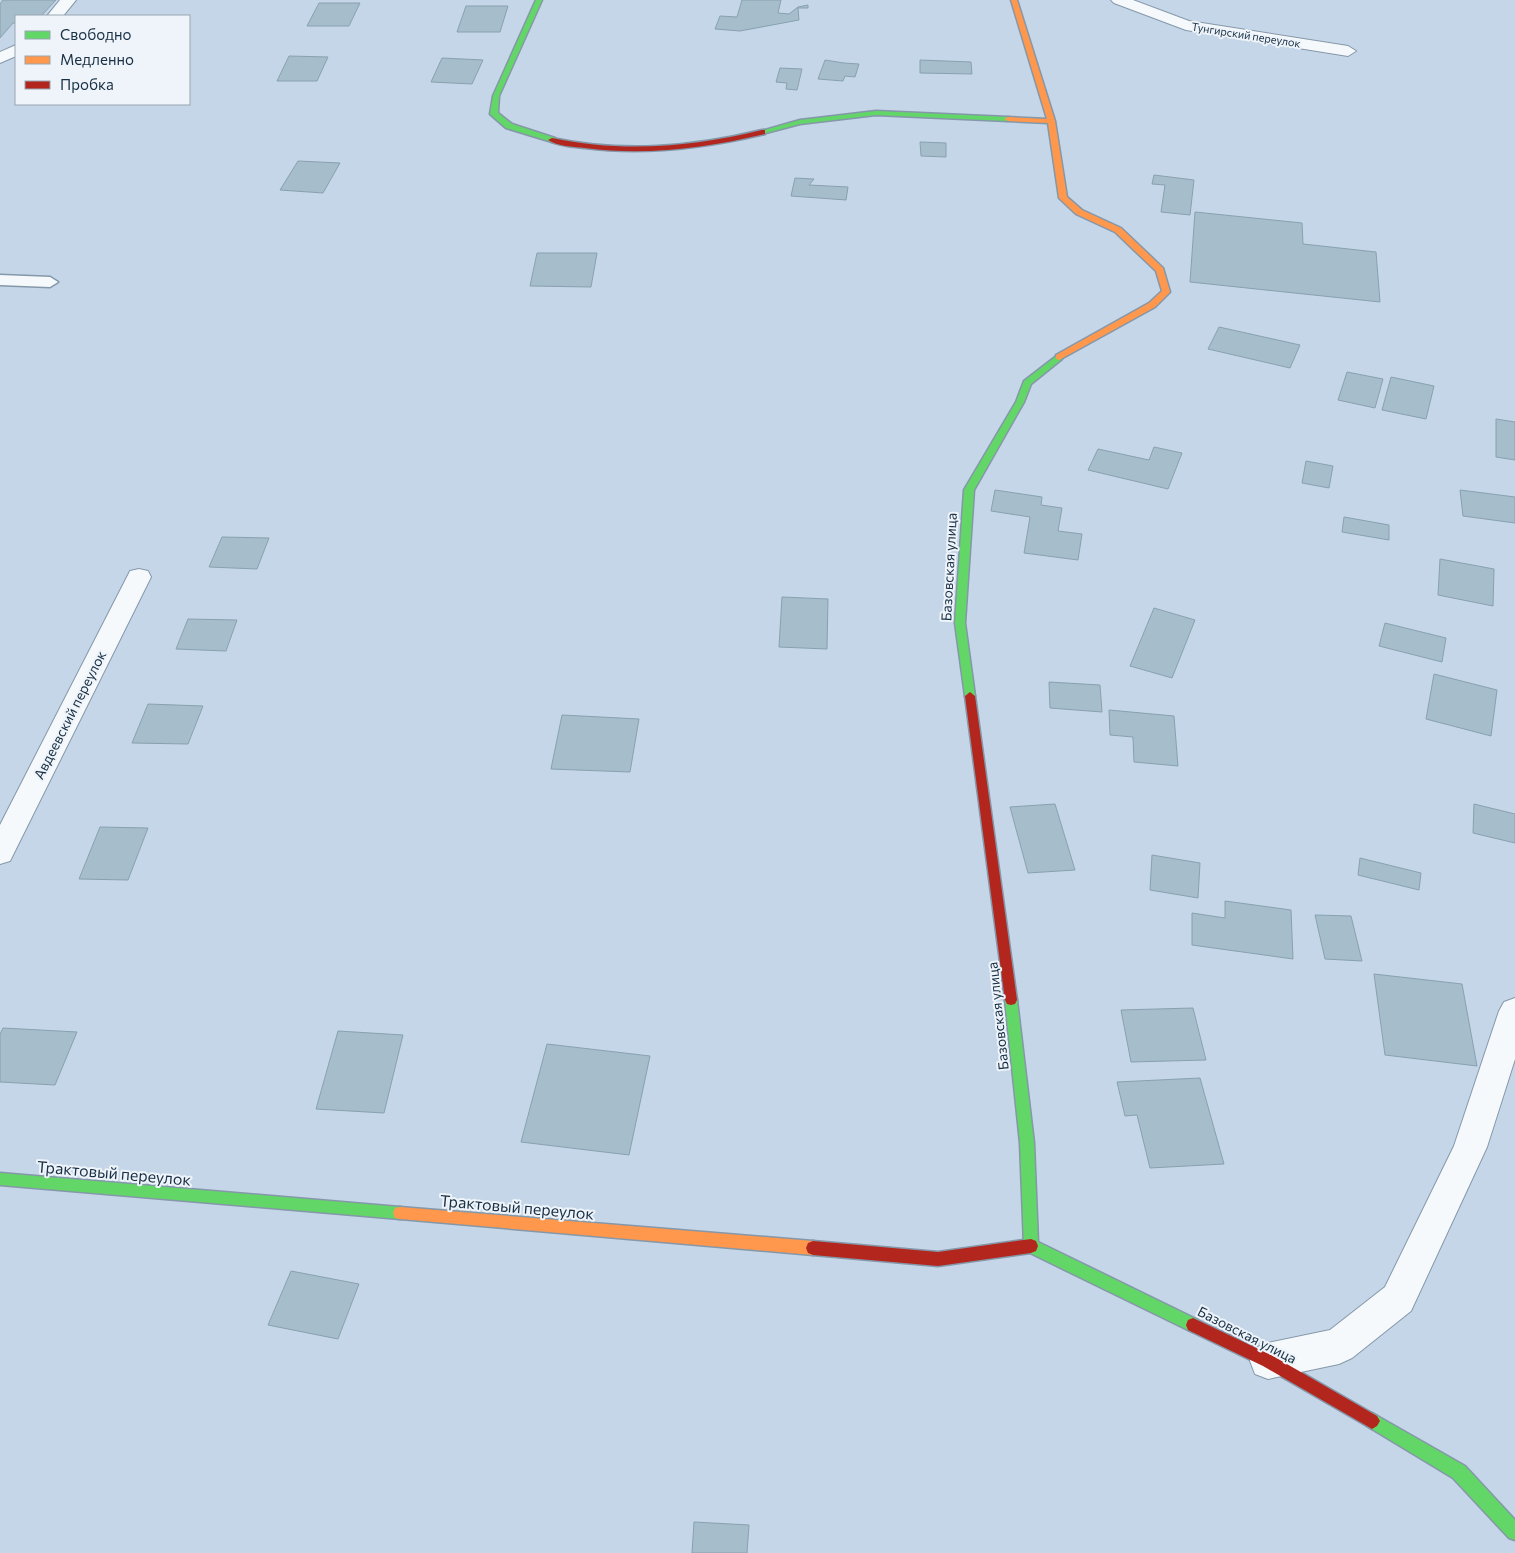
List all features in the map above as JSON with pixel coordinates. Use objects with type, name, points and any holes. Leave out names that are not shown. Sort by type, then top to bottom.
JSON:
[{"type":"street","points":[[56,15],[68,0]]},
{"type":"street","points":[[539,0],[496,96],[494,114],[509,126],[554,141],[605,148],[676,147],[744,137],[800,122],[876,113],[1051,121],[1014,0]]},
{"type":"street","name":"Тунгирский переулок","points":[[1119,0],[1186,25],[1348,51]]},
{"type":"street","points":[[0,58],[15,50]]},
{"type":"street","name":"Базовская улица","points":[[1051,121],[1063,198],[1079,212],[1118,230],[1160,270],[1166,292],[1152,305],[1051,361],[1027,382],[1020,402],[969,490],[960,623],[1004,933],[1027,1143],[1031,1246],[1268,1361],[1459,1472],[1515,1532]]},
{"type":"street","name":"Авдеевский переулок","points":[[0,853],[139,577]]},
{"type":"street","points":[[1268,1361],[1339,1346],[1398,1298],[1470,1147],[1515,1012]]},
{"type":"street","name":"Трактовый переулок","points":[[0,1179],[938,1260],[1031,1246]]},
{"type":"lane","points":[[0,280],[50,282]]},
{"type":"building","points":[[3,0],[56,0],[42,15],[15,15],[15,23],[0,38],[0,4]]},
{"type":"building","points":[[742,0],[781,0],[778,13],[789,14],[798,7],[808,5],[808,8],[798,8],[799,20],[740,31],[715,29],[720,16],[737,17]]},
{"type":"building","points":[[319,3],[360,3],[349,26],[307,26]]},
{"type":"building","points":[[466,6],[508,6],[500,32],[457,32]]},
{"type":"building","points":[[289,56],[328,57],[317,81],[277,81]]},
{"type":"building","points":[[442,58],[483,60],[472,84],[431,82]]},
{"type":"building","points":[[825,60],[859,64],[855,77],[845,76],[843,81],[818,79]]},
{"type":"building","points":[[920,60],[971,62],[972,74],[920,73]]},
{"type":"building","points":[[780,68],[802,69],[797,90],[786,89],[787,83],[776,82]]},
{"type":"building","points":[[920,142],[946,143],[946,157],[921,156]]},
{"type":"building","points":[[298,161],[340,163],[323,193],[280,190]]},
{"type":"building","points":[[1154,175],[1194,180],[1190,215],[1161,212],[1165,185],[1152,184]]},
{"type":"building","points":[[795,178],[814,179],[809,185],[848,187],[846,200],[791,196]]},
{"type":"building","points":[[1195,212],[1302,223],[1303,244],[1376,252],[1380,302],[1190,282]]},
{"type":"building","points":[[537,253],[597,253],[591,287],[530,286]]},
{"type":"building","points":[[1219,327],[1300,345],[1290,368],[1208,349]]},
{"type":"building","points":[[1347,372],[1383,379],[1375,408],[1338,400]]},
{"type":"building","points":[[1391,377],[1434,386],[1426,419],[1382,410]]},
{"type":"building","points":[[1496,419],[1515,422],[1515,460],[1496,457]]},
{"type":"building","points":[[1154,447],[1182,453],[1168,489],[1088,470],[1098,449],[1149,460]]},
{"type":"building","points":[[1306,461],[1333,466],[1329,488],[1302,483]]},
{"type":"building","points":[[995,490],[1042,497],[1041,505],[1062,508],[1058,531],[1082,534],[1078,560],[1024,553],[1030,517],[991,511]]},
{"type":"building","points":[[1460,490],[1515,497],[1515,523],[1463,516]]},
{"type":"building","points":[[1344,517],[1389,525],[1389,540],[1342,532]]},
{"type":"building","points":[[222,537],[269,538],[257,569],[209,567]]},
{"type":"building","points":[[1440,559],[1494,569],[1493,606],[1438,595]]},
{"type":"building","points":[[782,597],[828,599],[827,649],[779,647]]},
{"type":"building","points":[[1154,608],[1195,620],[1172,678],[1130,666]]},
{"type":"building","points":[[188,619],[237,620],[226,651],[176,649]]},
{"type":"building","points":[[1385,623],[1446,638],[1442,662],[1379,646]]},
{"type":"building","points":[[1434,674],[1497,690],[1491,736],[1426,719]]},
{"type":"building","points":[[1049,682],[1100,685],[1102,712],[1050,708]]},
{"type":"building","points":[[148,704],[203,706],[188,744],[132,743]]},
{"type":"building","points":[[1109,710],[1174,716],[1178,766],[1134,762],[1133,737],[1110,735]]},
{"type":"building","points":[[562,715],[639,719],[630,772],[551,769]]},
{"type":"building","points":[[1055,804],[1075,870],[1028,873],[1010,807]]},
{"type":"building","points":[[1474,804],[1515,814],[1515,843],[1473,833]]},
{"type":"building","points":[[100,827],[148,828],[128,880],[79,879]]},
{"type":"building","points":[[1152,855],[1200,863],[1198,898],[1150,890]]},
{"type":"building","points":[[1360,858],[1421,873],[1419,890],[1358,875]]},
{"type":"building","points":[[1225,901],[1291,910],[1293,959],[1192,945],[1192,913],[1225,918]]},
{"type":"building","points":[[1315,915],[1351,916],[1362,961],[1325,959]]},
{"type":"building","points":[[1374,974],[1462,984],[1477,1066],[1385,1055]]},
{"type":"building","points":[[1193,1008],[1206,1060],[1131,1062],[1121,1010]]},
{"type":"building","points":[[3,1028],[77,1032],[55,1085],[0,1082],[0,1034]]},
{"type":"building","points":[[338,1031],[403,1035],[384,1113],[316,1109]]},
{"type":"building","points":[[547,1044],[650,1056],[629,1155],[521,1142]]},
{"type":"building","points":[[1200,1078],[1224,1164],[1150,1168],[1137,1115],[1125,1116],[1117,1082]]},
{"type":"building","points":[[291,1271],[359,1284],[338,1339],[268,1325]]},
{"type":"building","points":[[694,1522],[749,1525],[747,1553],[692,1553]]},
{"type":"traffic: fast","points":[[539,0],[496,96],[494,114],[509,126],[552,140]]},
{"type":"traffic: fast","points":[[762,132],[800,122],[876,113],[1008,119]]},
{"type":"traffic: fast","points":[[970,696],[960,623],[969,490],[1020,402],[1027,383],[1059,357]]},
{"type":"traffic: fast","points":[[1011,1000],[1027,1143],[1031,1246],[1193,1325]]},
{"type":"traffic: fast","points":[[0,1179],[400,1213]]},
{"type":"traffic: fast","points":[[1372,1421],[1459,1472],[1515,1532]]},
{"type":"traffic: slow","points":[[1008,119],[1051,121],[1014,0]]},
{"type":"traffic: slow","points":[[1051,121],[1063,198],[1079,212],[1118,230],[1160,270],[1166,292],[1152,305],[1059,357]]},
{"type":"traffic: slow","points":[[400,1213],[813,1248]]},
{"type":"traffic: jam","points":[[552,140],[603,148],[657,149],[712,143],[762,132]]},
{"type":"traffic: jam","points":[[970,696],[1011,1000]]},
{"type":"traffic: jam","points":[[813,1248],[938,1259],[1031,1246]]},
{"type":"traffic: jam","points":[[1193,1325],[1268,1361],[1372,1421]]}]
